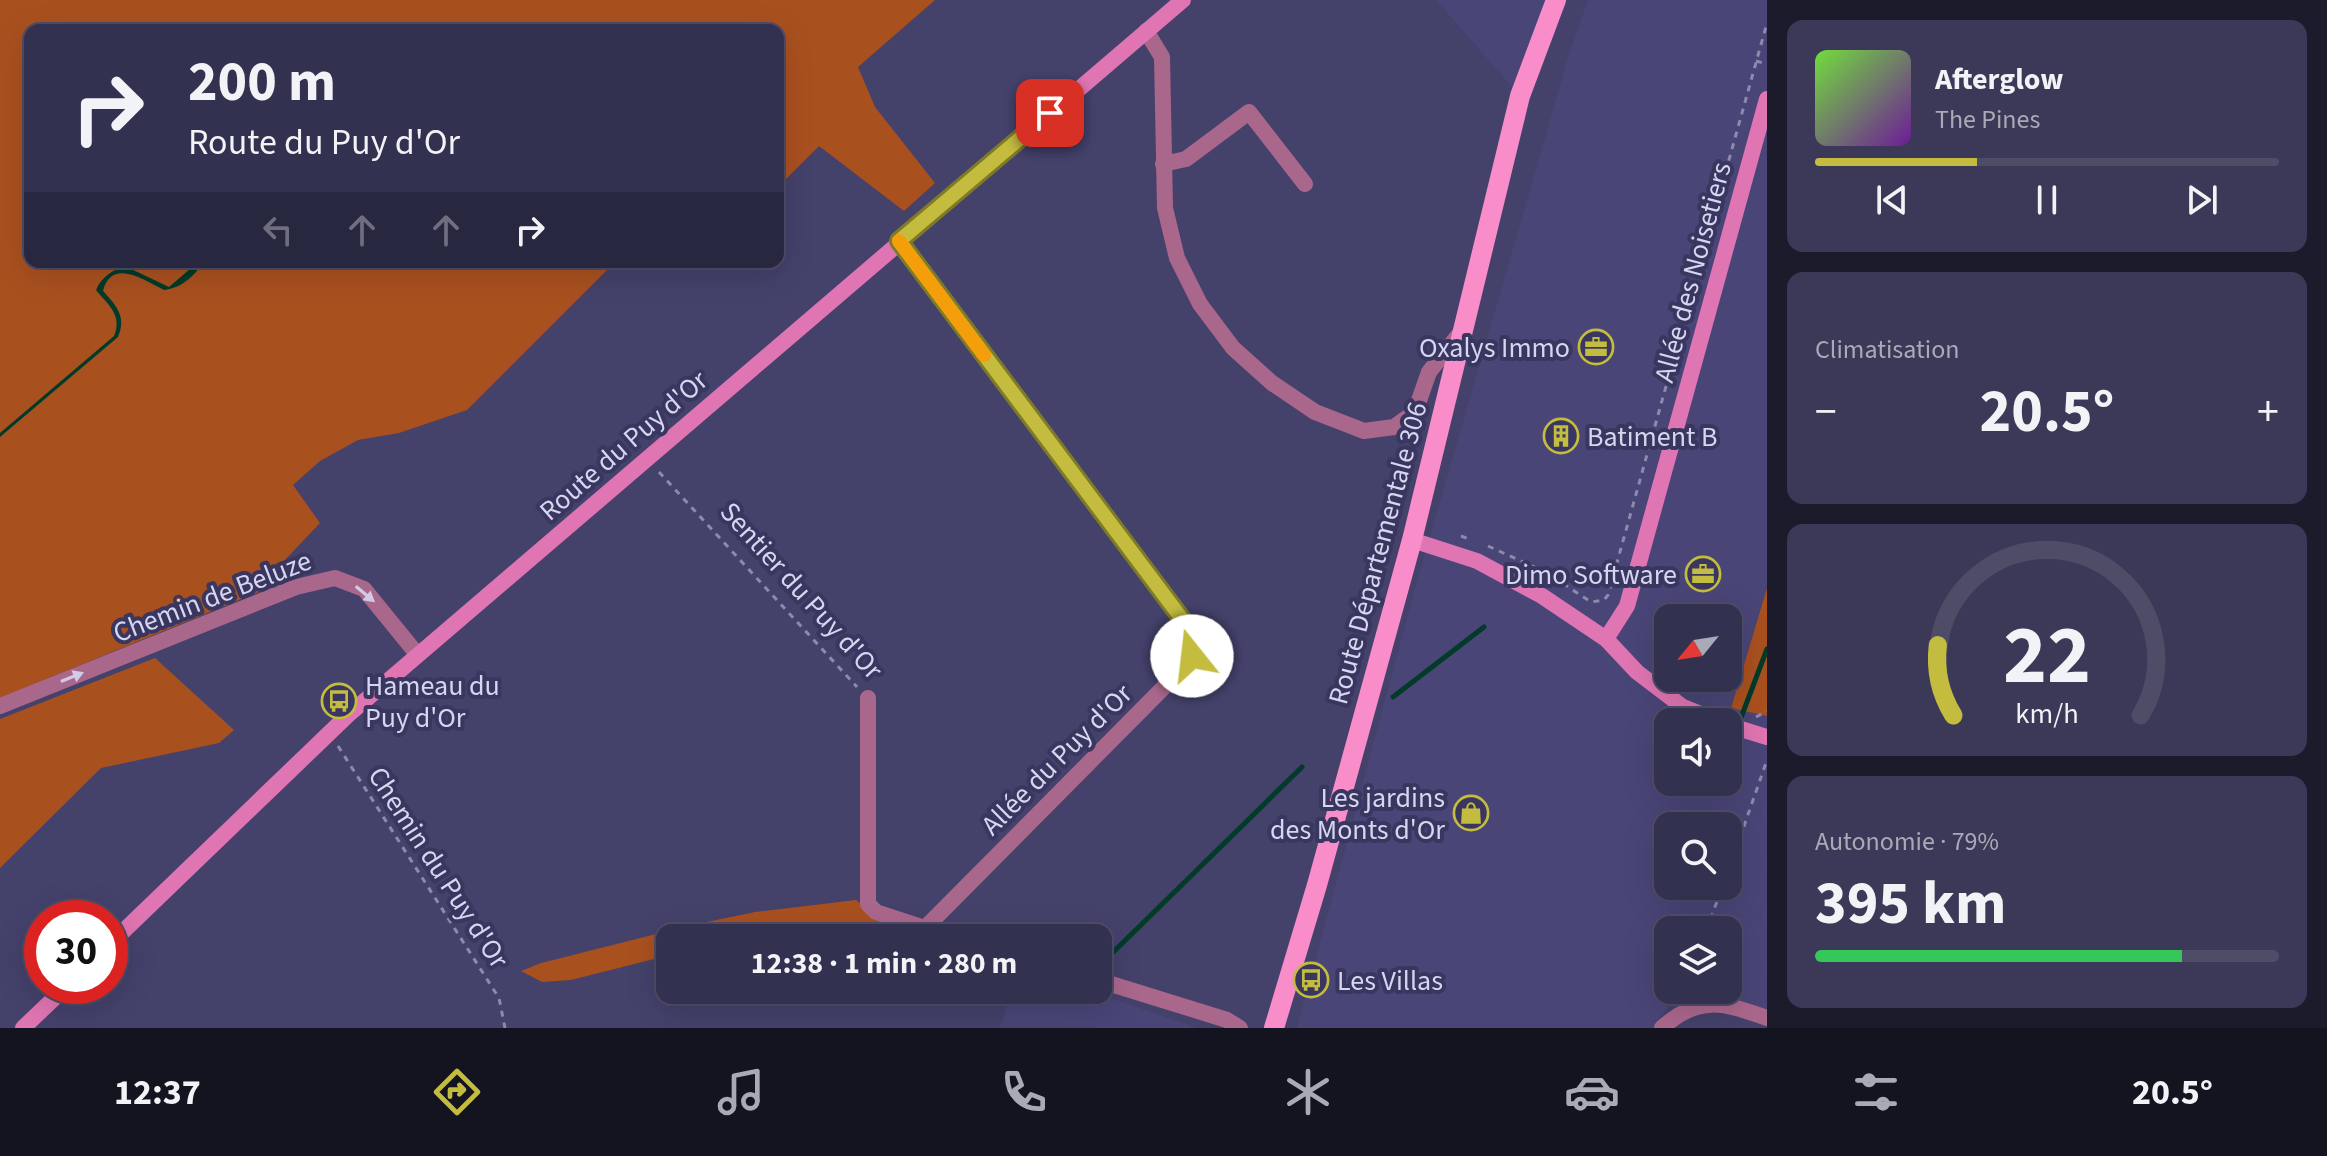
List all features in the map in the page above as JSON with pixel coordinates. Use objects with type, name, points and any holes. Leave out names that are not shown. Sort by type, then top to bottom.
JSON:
[{"type":"main road","name":"Route du Puy d'Or","points":[[128,927],[329,732],[417,654],[648,460],[899,241],[1183,0]]},
{"type":"main road","name":"Route Départementale 306","points":[[1274,1028],[1317,885],[1412,540],[1520,96],[1556,0]]},
{"type":"main road","name":"Allée des Noisetiers","points":[[1606,639],[1630,598],[1767,99]]},
{"type":"main road","points":[[1412,540],[1477,561],[1542,596],[1606,639],[1637,672],[1685,708]]},
{"type":"main road","points":[[1742,729],[1767,737]]},
{"type":"main road","points":[[23,1028],[48,1004]]},
{"type":"street","points":[[1146,31],[1162,57],[1165,208],[1177,258],[1200,304],[1233,348],[1272,383],[1315,412],[1364,431],[1394,427],[1415,412],[1429,372],[1464,327]]},
{"type":"street","points":[[1163,164],[1186,159],[1249,112],[1305,184]]},
{"type":"street","name":"Allée du Puy d'Or","points":[[899,241],[1182,619],[1192,641],[1192,656],[1180,671],[929,924]]},
{"type":"street","name":"Chemin de Beluze","points":[[0,706],[296,587],[335,578],[364,589],[417,654]]},
{"type":"street","name":"Sentier du Puy d'Or","points":[[868,698],[868,904],[876,912],[913,924]]},
{"type":"street","points":[[1112,984],[1227,1020],[1240,1028]]},
{"type":"street","points":[[1668,1023],[1689,1008],[1708,1004],[1732,1005],[1767,1018]]},
{"type":"path","points":[[1487,546],[1547,573],[1591,602],[1604,600],[1608,595],[1767,23]]},
{"type":"path","points":[[1756,61],[1767,64]]},
{"type":"path","name":"Sentier du Puy d'Or","points":[[648,460],[868,698]]},
{"type":"path","points":[[1461,536],[1474,541]]},
{"type":"path","name":"Chemin du Puy d'Or","points":[[329,732],[499,998],[505,1028]]},
{"type":"path","points":[[1742,832],[1767,760]]},
{"type":"shaded area","points":[[0,0],[935,0],[858,67],[875,107],[935,183],[904,211],[819,146],[784,181],[784,24],[24,24],[24,268],[609,268],[467,410],[399,433],[358,440],[320,461],[293,485],[320,523],[285,560],[283,582],[0,698]]},
{"type":"shaded area","points":[[1436,0],[1556,0],[1520,96]]},
{"type":"shaded area","points":[[1588,0],[1767,0],[1767,588],[1742,671],[1742,604],[1654,604],[1654,692],[1736,692],[1731,707],[1735,708],[1654,708],[1654,796],[1742,796],[1742,710],[1767,716],[1767,1012],[1742,1002],[1742,916],[1654,916],[1654,1004],[1670,1004],[1653,1028],[1297,1028],[1416,585],[1570,51]]},
{"type":"shaded area","points":[[129,268],[169,287],[191,268],[199,268],[176,287],[164,290],[130,274],[114,275],[107,281],[103,291],[121,317],[118,337],[0,437],[0,433],[114,336],[115,316],[96,290],[104,278],[117,269]]},
{"type":"shaded area","points":[[1767,588],[1767,716],[1731,708],[1736,692],[1742,692],[1742,671]]},
{"type":"shaded area","points":[[155,658],[234,730],[219,743],[101,768],[0,868],[0,719]]},
{"type":"shaded area","points":[[856,900],[886,924],[697,924],[755,912]]},
{"type":"shaded area","points":[[656,934],[656,959],[571,980],[542,982],[521,971],[541,963]]},
{"type":"shaded area","points":[[1112,999],[1198,1028],[1000,1028],[1007,1004],[1112,1004]]},
{"type":"waterway","points":[[1393,697],[1484,627]]},
{"type":"waterway","points":[[1742,715],[1767,649]]},
{"type":"waterway","points":[[1112,953],[1302,767]]},
{"type":"slow traffic","points":[[899,241],[984,355]]},
{"type":"place","name":"Oxalys Immo","points":[[1596,347]]},
{"type":"place","name":"Batiment B","points":[[1561,436]]},
{"type":"place","name":"Dimo Software","points":[[1703,574]]},
{"type":"place","name":"Hameau du Puy d'Or","points":[[339,701]]},
{"type":"place","name":"Les jardins des Monts d'Or","points":[[1471,813]]},
{"type":"place","name":"Les Villas","points":[[1311,980]]},
{"type":"route","points":[[1050,113],[899,241],[1182,619],[1192,641],[1192,656]]}]
